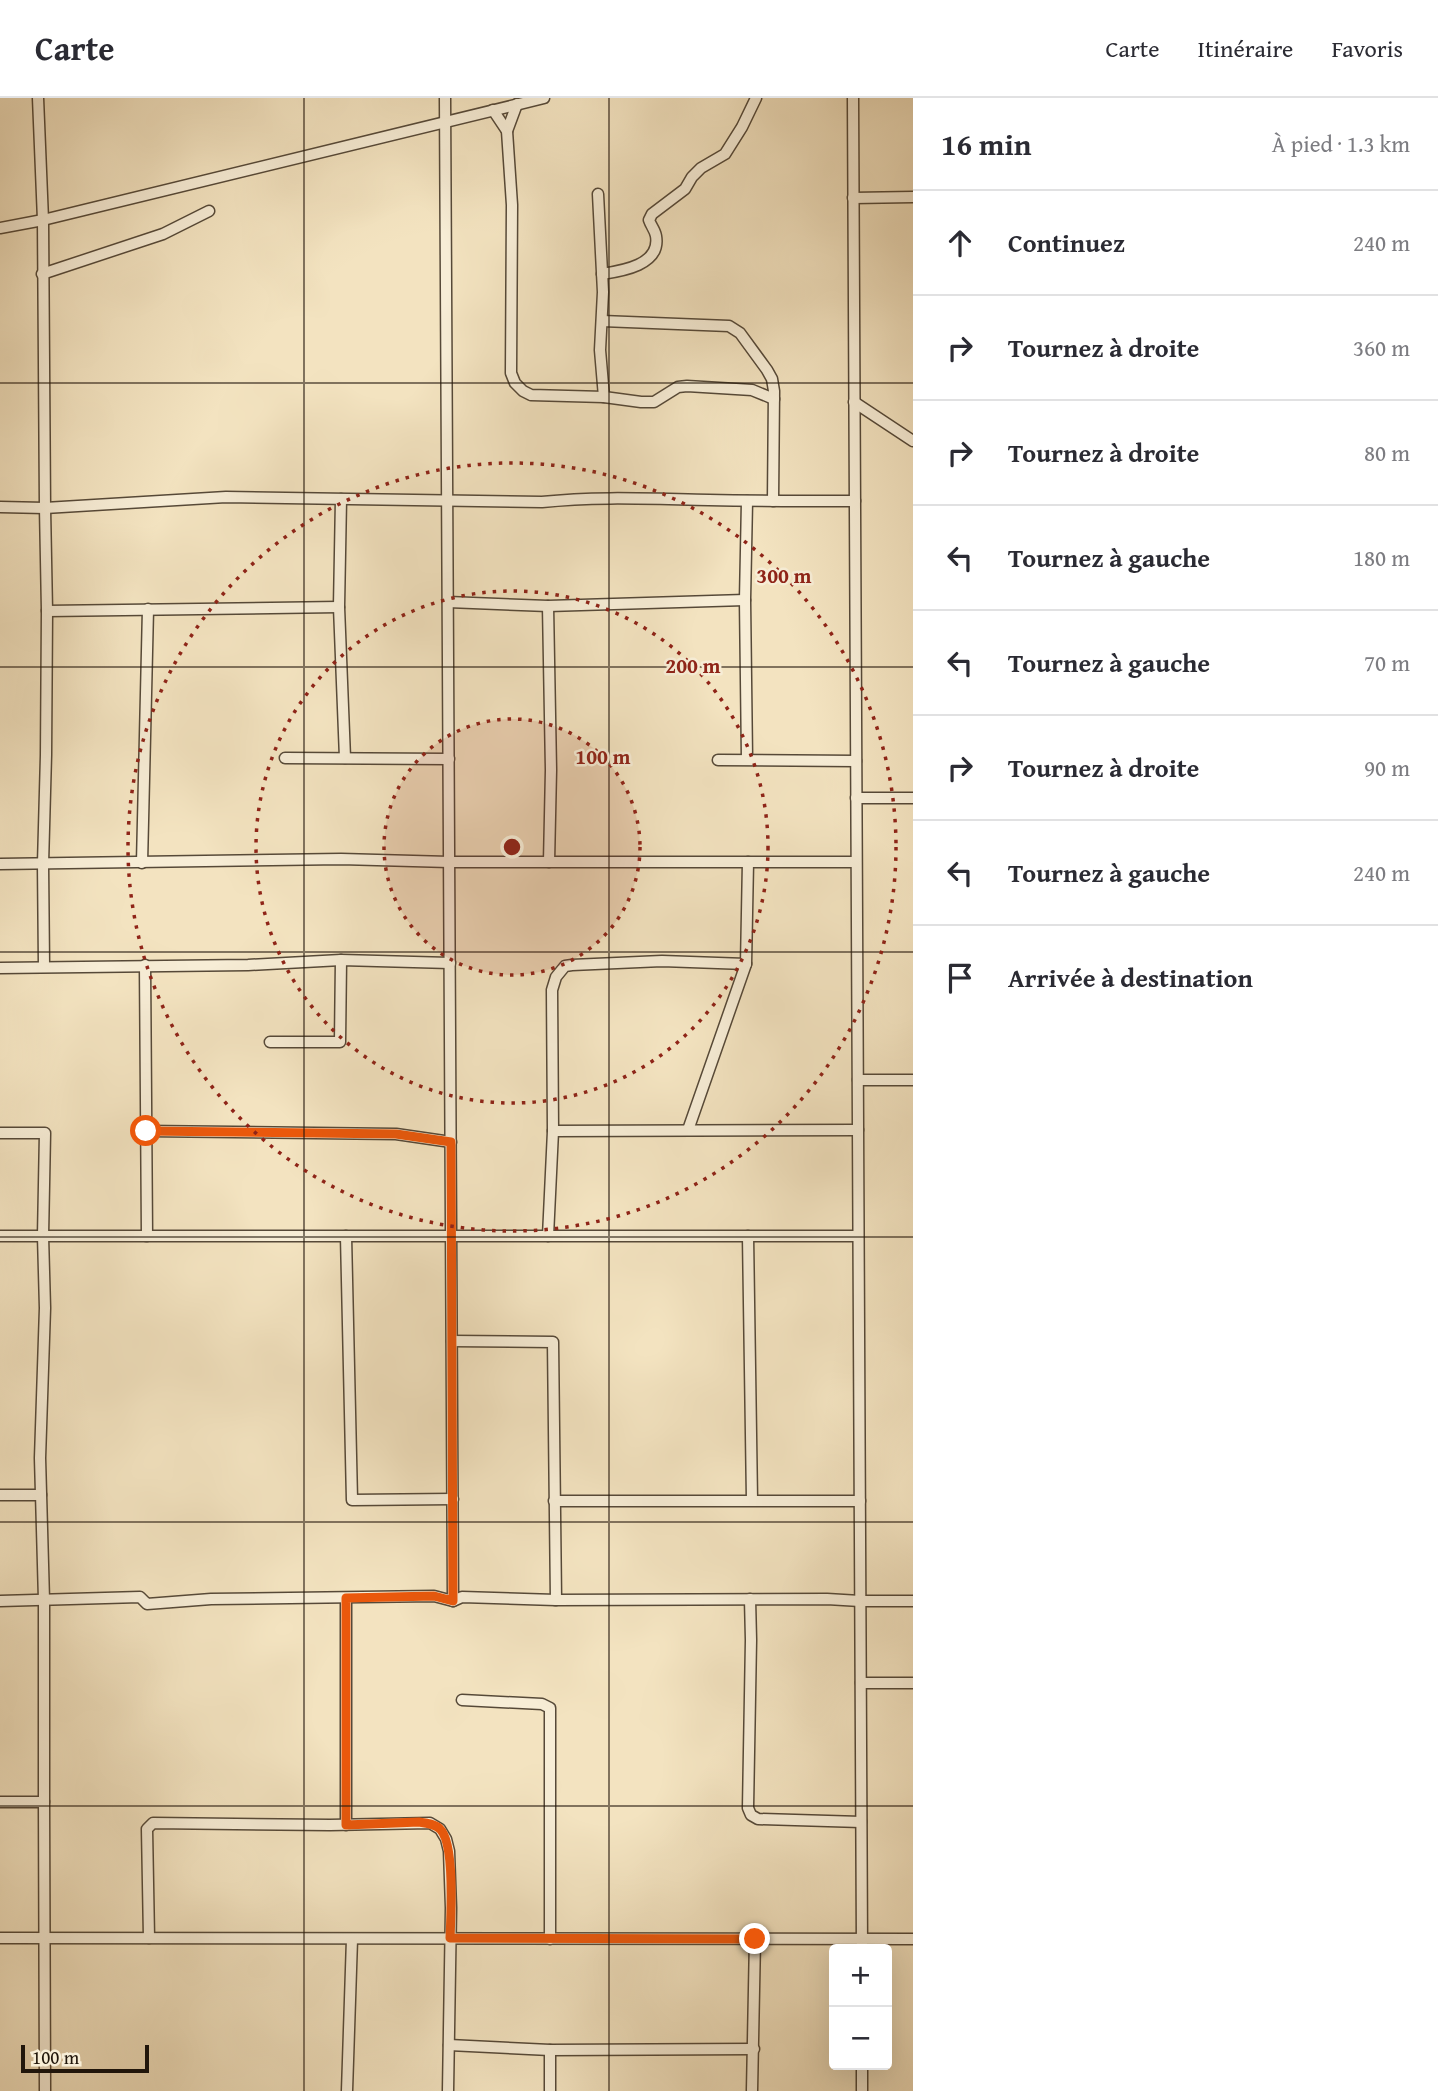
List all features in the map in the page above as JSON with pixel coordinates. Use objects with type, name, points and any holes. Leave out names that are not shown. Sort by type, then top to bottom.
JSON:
[{"type":"street","points":[[38,98],[43,220],[47,611],[44,966]]},
{"type":"street","points":[[445,98],[453,1601]]},
{"type":"street","points":[[0,228],[43,220],[544,98]]},
{"type":"street","points":[[602,274],[635,267],[650,255],[657,245],[649,220],[652,214],[685,189],[701,168],[725,154],[743,127],[756,98]]},
{"type":"street","points":[[853,98],[862,1944]]},
{"type":"street","points":[[517,104],[508,131],[512,205],[510,373],[515,383],[531,395],[604,397],[641,402],[654,402],[677,387],[687,386],[752,390],[774,399]]},
{"type":"street","points":[[493,110],[508,131]]},
{"type":"street","points":[[598,194],[602,274],[600,350],[604,397]]},
{"type":"street","points":[[853,198],[913,197]]},
{"type":"street","points":[[42,274],[163,234],[209,211]]},
{"type":"street","points":[[602,321],[735,328],[740,333],[772,379],[773,501]]},
{"type":"street","points":[[854,402],[913,441]]},
{"type":"street","points":[[0,507],[45,508],[226,497],[542,502],[609,498],[855,501]]},
{"type":"street","points":[[341,499],[340,607],[345,758]]},
{"type":"street","points":[[747,501],[747,759]]},
{"type":"street","points":[[448,602],[548,606],[745,600]]},
{"type":"street","points":[[548,606],[551,770],[549,862]]},
{"type":"street","points":[[47,611],[340,607]]},
{"type":"street","points":[[142,863],[148,609]]},
{"type":"street","points":[[285,758],[449,760]]},
{"type":"street","points":[[719,760],[856,761]]},
{"type":"street","points":[[856,798],[913,798]]},
{"type":"street","points":[[0,864],[341,859],[449,862],[856,862]]},
{"type":"street","points":[[688,1130],[746,964],[748,862]]},
{"type":"street","points":[[0,968],[248,965],[341,960],[450,963]]},
{"type":"street","points":[[270,1042],[340,1042],[341,960]]},
{"type":"street","points":[[548,1236],[552,1131],[552,990],[556,977],[565,966],[662,961],[746,964]]},
{"type":"street","points":[[145,965],[147,1236]]},
{"type":"street","points":[[858,1080],[913,1080]]},
{"type":"street","points":[[552,1131],[858,1130]]},
{"type":"street","points":[[146,1131],[396,1134],[451,1142]]},
{"type":"street","points":[[0,1133],[45,1133],[45,1308],[40,1458],[44,1600],[45,2091]]},
{"type":"street","points":[[0,1236],[858,1236]]},
{"type":"street","points":[[346,1236],[352,1500],[453,1499]]},
{"type":"street","points":[[748,1236],[752,1500]]},
{"type":"street","points":[[452,1341],[553,1342],[556,1600]]},
{"type":"street","points":[[0,1495],[41,1495]]},
{"type":"street","points":[[554,1501],[860,1501]]},
{"type":"street","points":[[0,1601],[140,1597],[147,1604],[212,1600],[434,1596],[453,1601],[462,1597],[556,1600],[913,1601]]},
{"type":"street","points":[[346,1598],[346,1825]]},
{"type":"street","points":[[750,1599],[748,1808],[751,1815],[758,1819],[861,1822]]},
{"type":"street","points":[[860,1683],[913,1683]]},
{"type":"street","points":[[461,1700],[542,1704],[550,1708],[550,1939]]},
{"type":"street","points":[[0,1802],[44,1802]]},
{"type":"street","points":[[149,1938],[147,1841],[149,1825],[153,1823],[430,1823],[440,1829],[449,1851],[451,1908],[448,2091]]},
{"type":"street","points":[[0,1938],[755,1939],[862,1944],[913,1939]]},
{"type":"street","points":[[347,2091],[352,1938]]},
{"type":"street","points":[[752,2091],[755,1939]]},
{"type":"street","points":[[449,2045],[550,2050],[754,2049]]},
{"type":"street","points":[[550,2050],[550,2091]]},
{"type":"street","points":[[862,2070],[862,2091]]},
{"type":"route","points":[[146,1131],[396,1134],[451,1142],[453,1601],[434,1596],[346,1598],[346,1825],[419,1822],[430,1823],[440,1829],[449,1851],[450,1938],[755,1939]]}]
